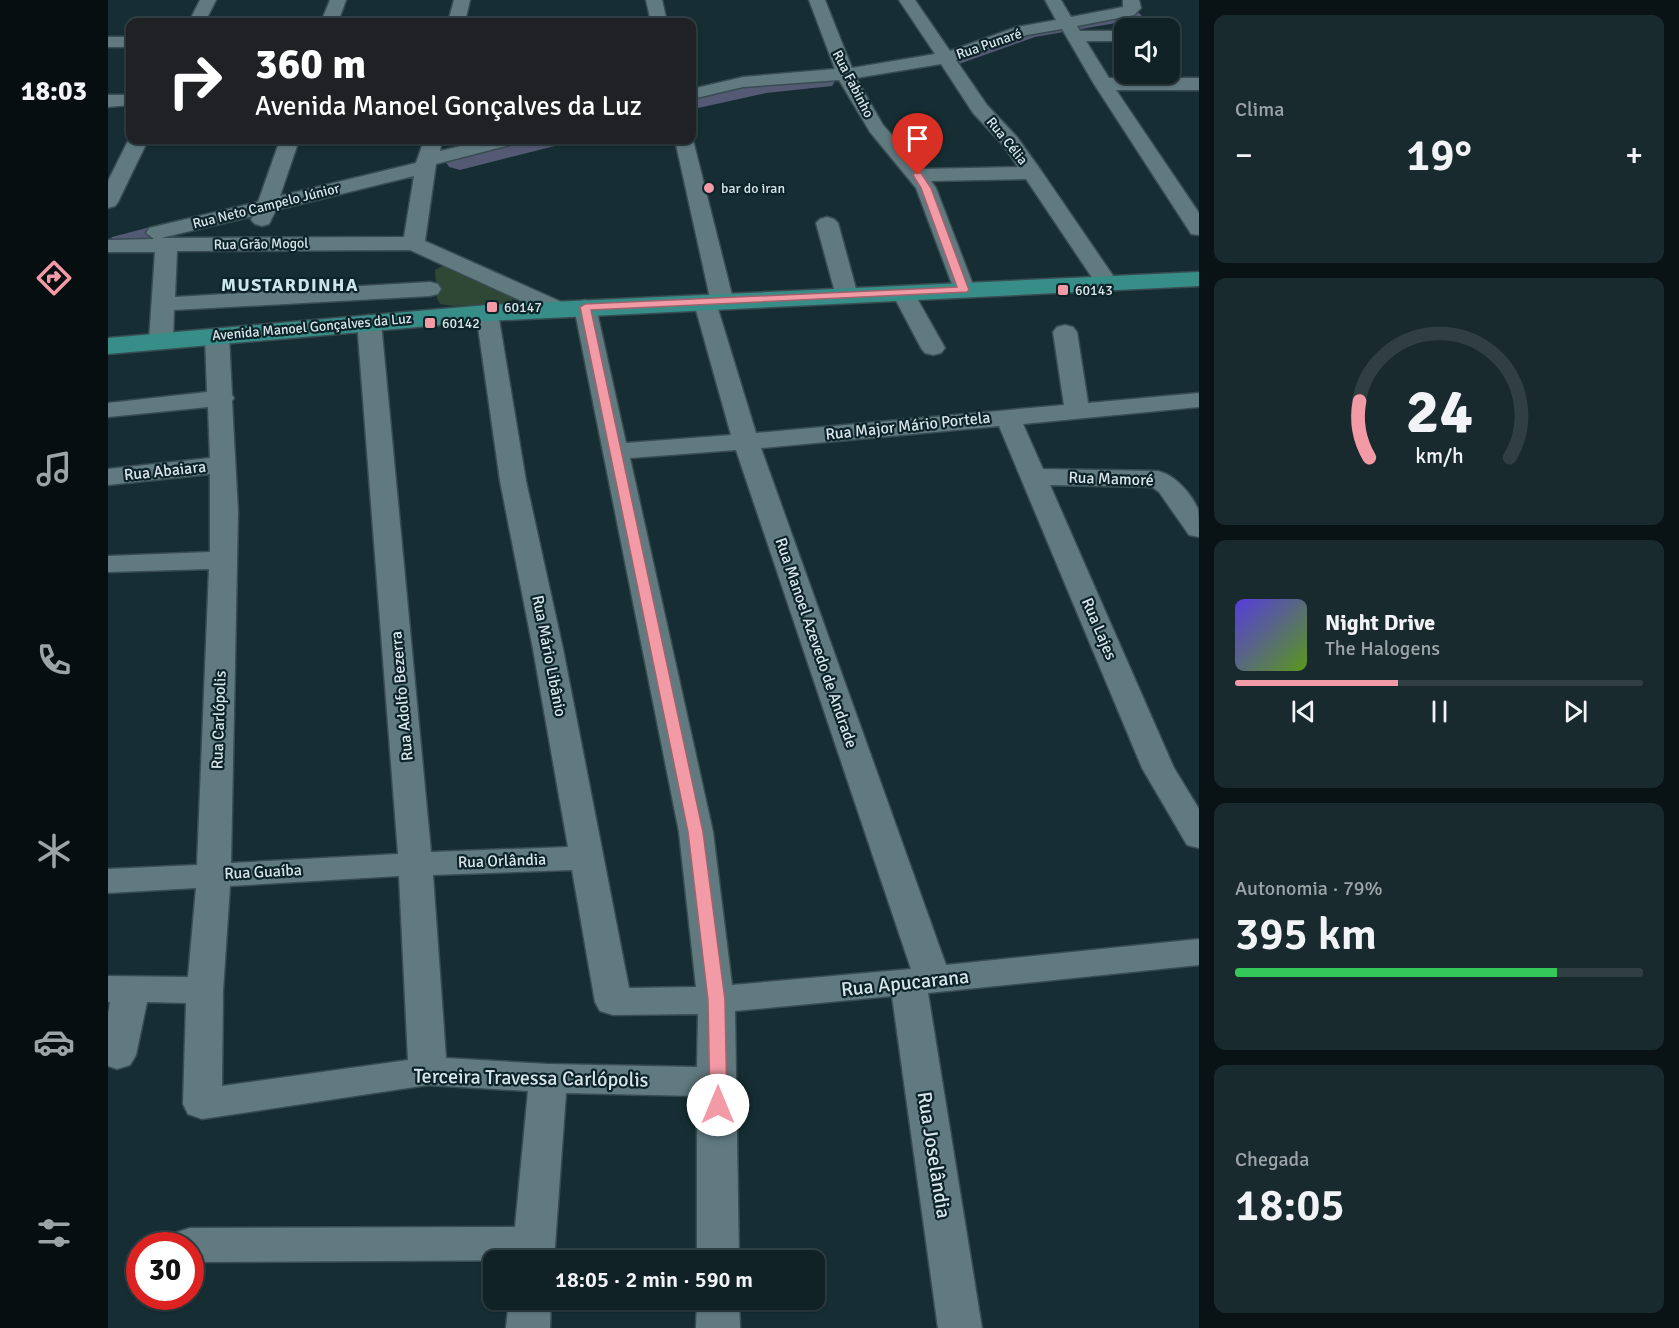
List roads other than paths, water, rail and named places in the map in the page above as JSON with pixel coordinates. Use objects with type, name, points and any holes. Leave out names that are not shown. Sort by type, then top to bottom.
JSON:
[{"type":"main road","name":"Avenida Manoel Gonçalves da Luz","points":[[108,346],[487,313],[1199,279]]},
{"type":"street","points":[[199,18],[208,0]]},
{"type":"street","points":[[331,18],[338,0]]},
{"type":"street","points":[[458,18],[462,0]]},
{"type":"street","points":[[654,0],[658,18]]},
{"type":"street","name":"Rua Fabinho","points":[[817,0],[846,74],[869,119],[918,175],[926,188],[964,290]]},
{"type":"street","name":"Rua Célia","points":[[907,0],[980,109],[1010,141],[1107,283]]},
{"type":"street","points":[[1053,0],[1102,84],[1199,229]]},
{"type":"street","points":[[1070,28],[1131,10],[1133,8],[1131,0]]},
{"type":"street","points":[[1070,28],[1114,34]]},
{"type":"street","name":"Rua Punaré","points":[[946,58],[967,52],[999,38],[1070,28]]},
{"type":"street","points":[[108,42],[126,42]]},
{"type":"street","points":[[696,93],[743,82],[846,74],[946,58]]},
{"type":"street","points":[[1102,84],[1199,84]]},
{"type":"street","points":[[108,101],[126,100]]},
{"type":"street","points":[[108,202],[118,161],[134,144]]},
{"type":"street","points":[[255,243],[288,144]]},
{"type":"street","points":[[428,317],[430,289],[424,248],[426,164],[432,144]]},
{"type":"street","name":"Rua Neto Campelo Júnior","points":[[108,246],[426,164],[494,144]]},
{"type":"street","name":"Rua Manoel Azevedo de Andrade","points":[[686,144],[714,303],[746,442],[920,981]]},
{"type":"street","points":[[918,175],[1032,173]]},
{"type":"street","points":[[827,223],[847,296]]},
{"type":"street","name":"Rua Grão Mogol","points":[[108,246],[255,243],[424,248]]},
{"type":"street","points":[[161,341],[166,246]]},
{"type":"street","points":[[424,248],[572,308],[616,451],[696,832],[716,1000],[718,1250]]},
{"type":"street","points":[[163,304],[430,289]]},
{"type":"street","points":[[903,293],[933,348]]},
{"type":"street","name":"Rua Mário Libânio","points":[[487,313],[513,481],[612,998]]},
{"type":"street","name":"Rua Adolfo Bezerra","points":[[369,322],[380,475],[396,622],[417,864],[428,1071]]},
{"type":"street","points":[[1065,333],[1077,410]]},
{"type":"street","name":"Rua Carlópolis","points":[[202,1104],[205,991],[214,874],[225,512],[222,398],[217,336]]},
{"type":"street","points":[[108,410],[222,398]]},
{"type":"street","name":"Rua Major Mário Portela","points":[[616,451],[746,442],[1199,400]]},
{"type":"street","name":"Rua Lajes","points":[[1006,417],[1034,477],[1158,768],[1199,837]]},
{"type":"street","name":"Rua Abaiara","points":[[108,477],[222,465]]},
{"type":"street","name":"Rua Mamoré","points":[[1034,477],[1158,479],[1168,486],[1199,529]]},
{"type":"street","points":[[108,564],[223,560]]},
{"type":"street","name":"Rua Orlândia","points":[[417,864],[587,858]]},
{"type":"street","name":"Rua Guaíba","points":[[108,881],[417,864]]},
{"type":"street","name":"Rua Apucarana","points":[[612,998],[617,1003],[716,1000],[1199,952]]},
{"type":"street","name":"Rua Joselândia","points":[[920,981],[960,1328]]},
{"type":"street","points":[[117,1055],[120,988],[205,991]]},
{"type":"street","name":"Terceira Travessa Carlópolis","points":[[202,1104],[428,1071],[548,1078],[718,1082]]},
{"type":"street","points":[[534,1250],[548,1078]]},
{"type":"street","points":[[204,1245],[483,1251]]},
{"type":"street","points":[[528,1328],[529,1310]]},
{"type":"street","points":[[718,1310],[718,1328]]},
{"type":"waterway","points":[[959,59],[1032,33],[1134,16]]},
{"type":"waterway","points":[[698,100],[766,85],[822,80]]},
{"type":"waterway","points":[[460,161],[529,144]]},
{"type":"waterway","points":[[119,241],[181,225]]},
{"type":"place","name":"bar do iran","points":[[709,188]]},
{"type":"place","name":"60143","points":[[1063,290]]},
{"type":"place","name":"60147","points":[[492,307]]},
{"type":"place","name":"60142","points":[[430,323]]},
{"type":"district","name":"MUSTARDINHA","points":[[290,285]]}]
